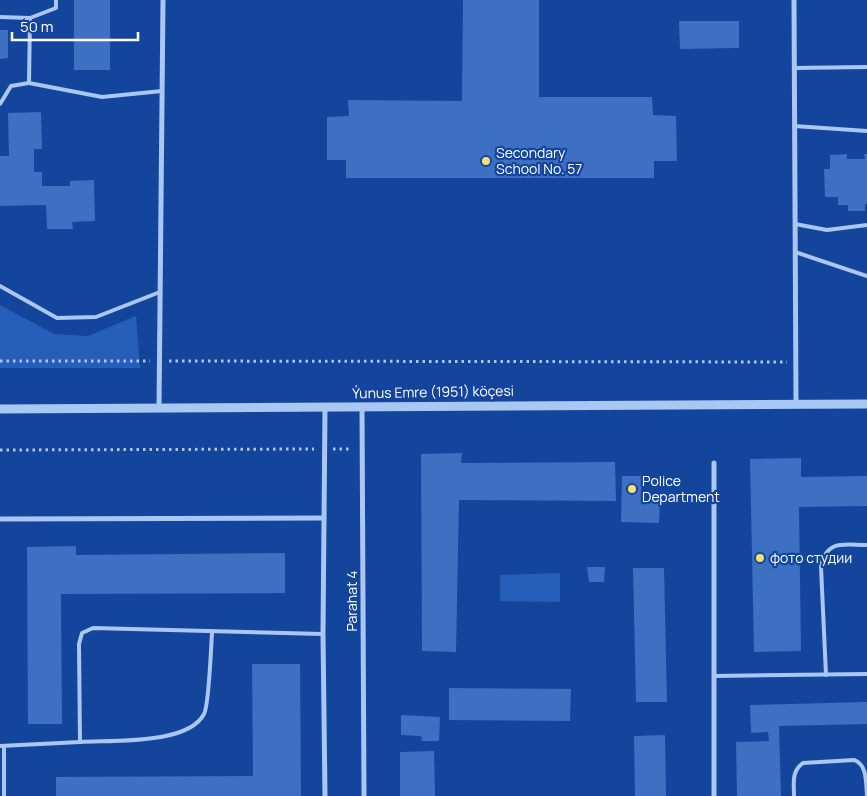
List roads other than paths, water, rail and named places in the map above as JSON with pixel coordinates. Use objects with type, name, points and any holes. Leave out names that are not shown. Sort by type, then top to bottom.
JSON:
[{"type":"street","points":[[159,408],[163,0]]},
{"type":"street","points":[[794,0],[796,403]]},
{"type":"street","name":"Ýunus Emre (1951) köçesi","points":[[0,409],[867,404]]},
{"type":"street","name":"Parahat 4","points":[[362,406],[364,796]]},
{"type":"street","name":"Parahat 4","points":[[325,407],[323,634],[326,796]]},
{"type":"street","points":[[714,463],[714,796]]},
{"type":"street","points":[[0,519],[324,518]]},
{"type":"lane","points":[[0,17],[30,18],[56,8],[56,0]]},
{"type":"lane","points":[[29,83],[30,18]]},
{"type":"lane","points":[[794,68],[867,67]]},
{"type":"lane","points":[[0,104],[11,86],[29,83],[102,97],[162,91]]},
{"type":"lane","points":[[794,126],[867,131]]},
{"type":"lane","points":[[795,224],[827,230],[867,226]]},
{"type":"lane","points":[[795,252],[867,276]]},
{"type":"lane","points":[[0,286],[57,318],[96,317],[160,292]]},
{"type":"lane","points":[[826,675],[821,568],[823,556],[836,545],[867,546]]},
{"type":"lane","points":[[80,742],[79,644],[82,633],[93,628],[212,633],[323,634]]},
{"type":"lane","points":[[4,796],[2,746],[172,736],[192,727],[205,713],[212,633]]},
{"type":"lane","points":[[714,676],[867,674]]},
{"type":"lane","points":[[794,796],[794,776],[797,767],[802,763],[854,760],[861,762],[866,768],[867,796]]},
{"type":"place","name":"Secondary School No. 57","points":[[486,161]]},
{"type":"place","name":"Police Department","points":[[632,489]]},
{"type":"place","name":"фото студии","points":[[760,558]]}]
